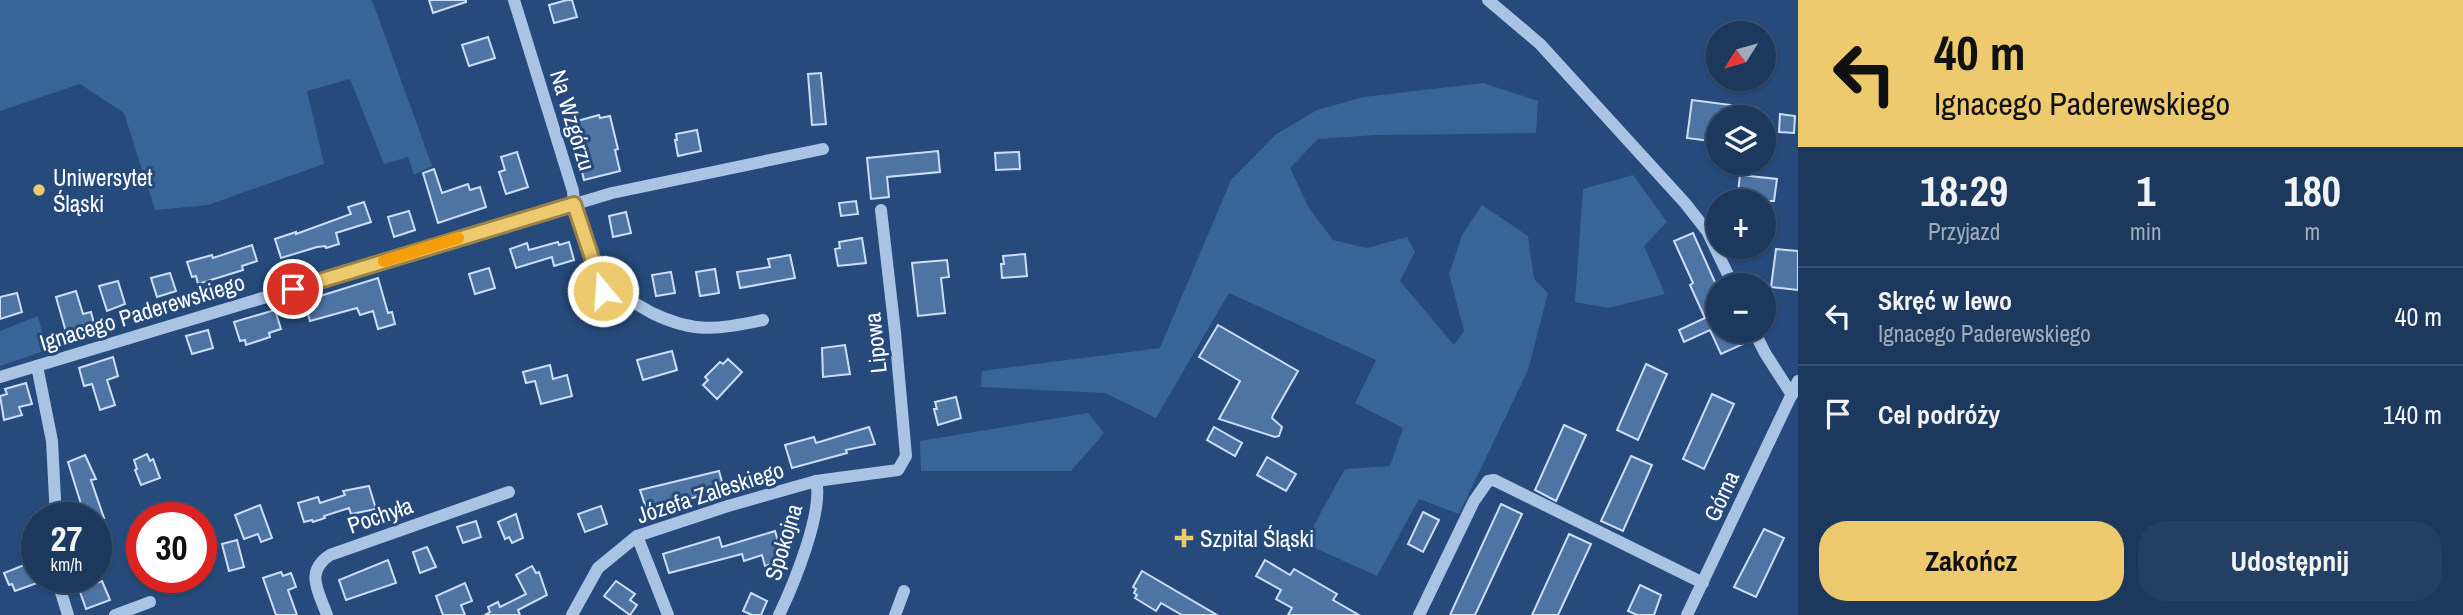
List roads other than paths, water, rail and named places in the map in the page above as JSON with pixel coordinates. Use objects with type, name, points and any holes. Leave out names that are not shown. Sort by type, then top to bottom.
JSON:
[{"type":"street","name":"Na Wzgórzu","points":[[514,0],[573,191],[574,204],[603,291],[627,298],[667,320],[711,330],[763,320]]},
{"type":"street","points":[[1488,0],[1541,44],[1685,203],[1707,231],[1727,273]]},
{"type":"street","name":"Ignacego Paderewskiego","points":[[0,377],[612,193],[823,149]]},
{"type":"street","name":"Lipowa","points":[[881,210],[906,456],[898,470]]},
{"type":"street","points":[[1760,343],[1792,395]]},
{"type":"street","points":[[37,366],[52,441],[55,502]]},
{"type":"street","name":"Górna","points":[[1687,615],[1798,382]]},
{"type":"street","name":"Józefa Zaleskiego","points":[[572,615],[598,568],[637,536],[816,481],[898,470]]},
{"type":"street","points":[[1419,615],[1474,501],[1488,481],[1494,480],[1703,583]]},
{"type":"street","name":"Spokojna","points":[[779,615],[791,590],[813,521],[818,491],[816,481]]},
{"type":"street","name":"Pochyła","points":[[327,615],[315,577],[317,564],[330,555],[509,492]]},
{"type":"street","points":[[637,536],[668,615]]},
{"type":"street","points":[[895,615],[904,591]]},
{"type":"street","points":[[61,593],[68,615]]},
{"type":"street","points":[[115,615],[150,602]]},
{"type":"place","name":"Uniwersytet Śląski","points":[[39,190]]},
{"type":"place","name":"Szpital Śląski","points":[[1184,538]]}]
